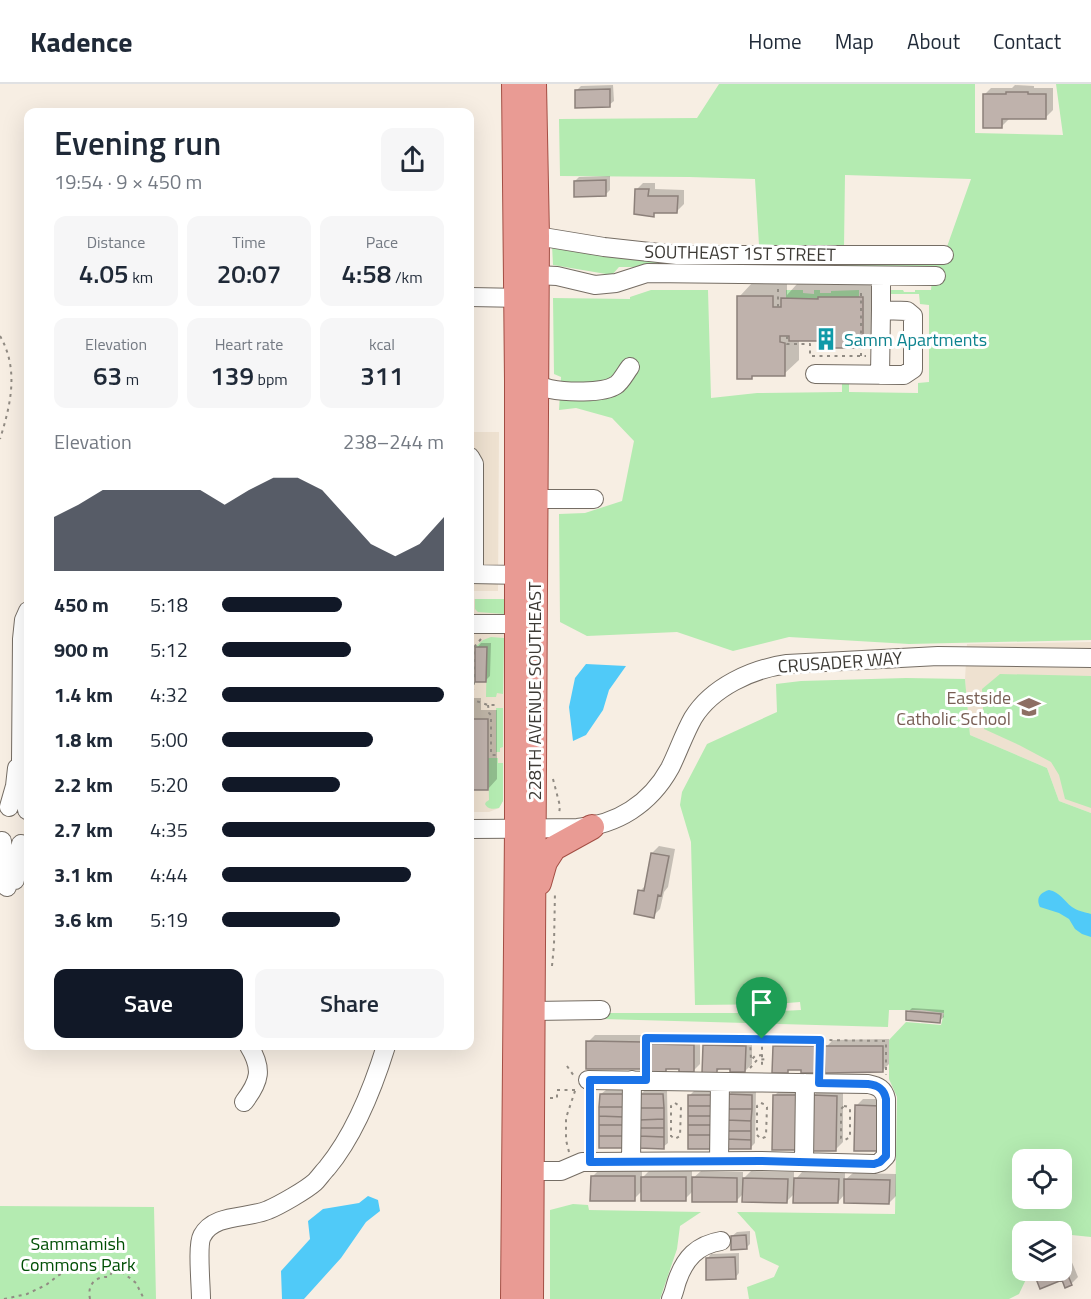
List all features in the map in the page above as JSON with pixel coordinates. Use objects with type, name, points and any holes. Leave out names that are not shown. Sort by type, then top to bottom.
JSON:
[{"type":"main road","name":"228TH AVENUE SOUTHEAST","points":[[513,1299],[535,499],[526,381],[516,298],[514,84]]},
{"type":"main road","name":"228TH AVENUE SOUTHEAST","points":[[531,1299],[533,930],[525,828],[517,575],[526,381],[536,275],[534,84]]},
{"type":"main road","points":[[533,930],[538,887],[545,862],[555,848],[592,827]]},
{"type":"street","name":"SOUTHEAST 1ST STREET","points":[[537,236],[604,247],[677,255],[944,255]]},
{"type":"street","points":[[536,275],[557,276],[595,285],[616,283],[647,273],[936,276]]},
{"type":"street","points":[[880,375],[881,276]]},
{"type":"street","points":[[474,297],[516,298]]},
{"type":"street","points":[[814,374],[904,375],[913,369],[914,316],[907,310],[881,310]]},
{"type":"street","points":[[526,381],[549,389],[595,392],[618,385],[630,367]]},
{"type":"street","points":[[535,499],[594,499]]},
{"type":"street","points":[[474,574],[517,575]]},
{"type":"street","points":[[474,624],[517,624]]},
{"type":"street","name":"CRUSADER WAY","points":[[474,829],[592,827],[608,823],[632,810],[658,787],[669,770],[694,718],[705,703],[736,680],[772,666],[938,656],[1091,658]]},
{"type":"street","points":[[24,669],[21,762],[24,766]]},
{"type":"street","points":[[11,811],[24,770]]},
{"type":"street","points":[[1,841],[14,846],[24,842]]},
{"type":"street","points":[[1,841],[11,886],[16,864],[24,847]]},
{"type":"street","points":[[533,1011],[601,1010]]},
{"type":"street","points":[[244,1102],[258,1079],[257,1063],[252,1050]]},
{"type":"street","points":[[201,1299],[200,1247],[202,1236],[211,1226],[223,1220],[250,1216],[270,1209],[315,1182],[339,1153],[355,1122],[385,1050]]},
{"type":"street","points":[[532,1171],[561,1171],[582,1164],[631,1162],[874,1164],[884,1159],[887,1152],[886,1099],[884,1091],[875,1085],[639,1080],[584,1083]]},
{"type":"street","points":[[631,1162],[639,1080]]},
{"type":"street","points":[[719,1161],[720,1082]]},
{"type":"street","points":[[804,1162],[812,1083]]},
{"type":"street","points":[[671,1299],[683,1267],[691,1256],[708,1243],[721,1242]]},
{"type":"path","points":[[778,286],[778,307]]},
{"type":"path","points":[[861,287],[861,356]]},
{"type":"path","points":[[0,336],[9,354],[12,374],[6,422],[0,439]]},
{"type":"path","points":[[787,336],[788,344],[810,344],[810,356],[880,356]]},
{"type":"path","points":[[474,649],[483,637]]},
{"type":"path","points":[[474,700],[493,705]]},
{"type":"path","points":[[488,705],[489,713],[492,715],[491,755],[499,755]]},
{"type":"path","points":[[639,1080],[646,1038],[886,1041],[886,1076],[875,1085]]},
{"type":"path","points":[[762,1039],[762,1065]]},
{"type":"path","points":[[750,1040],[751,1060],[755,1056],[762,1055]]},
{"type":"path","points":[[812,1083],[820,1040]]},
{"type":"path","points":[[567,1066],[574,1077],[584,1083]]},
{"type":"path","points":[[547,1098],[557,1098],[557,1090],[584,1083]]},
{"type":"path","points":[[582,1164],[568,1151],[565,1128],[568,1108],[584,1083]]},
{"type":"path","points":[[582,1164],[584,1083]]},
{"type":"path","points":[[764,1103],[767,1107],[766,1135],[761,1139],[757,1135],[757,1106],[764,1103]]},
{"type":"path","points":[[675,1104],[681,1107],[680,1136],[675,1139],[671,1136],[671,1106],[675,1104]]},
{"type":"path","points":[[846,1106],[850,1109],[850,1137],[845,1140],[841,1136],[841,1109],[846,1106]]},
{"type":"path","points":[[4,1299],[27,1294],[82,1264],[105,1266],[121,1272],[136,1283],[144,1299]]},
{"type":"path","points":[[90,1299],[89,1289],[93,1282],[98,1278],[109,1277],[114,1269]]},
{"type":"shaded area","points":[[474,432],[499,432],[498,591],[474,591]]},
{"type":"shaded area","points":[[474,599],[504,599],[503,801],[499,808],[489,812],[474,812]]},
{"type":"shaded area","name":"Eastside Catholic School","points":[[1091,642],[1091,813],[1059,801],[1047,768],[970,735],[965,679],[967,644]]},
{"type":"green space","points":[[719,84],[975,84],[975,133],[1063,135],[1056,84],[1091,84],[1091,640],[909,644],[789,637],[733,651],[677,632],[587,636],[560,622],[559,514],[585,513],[622,501],[634,441],[612,418],[576,408],[559,410],[561,377],[554,374],[553,298],[630,299],[630,297],[651,290],[708,290],[711,398],[757,393],[842,392],[842,382],[849,382],[849,392],[918,393],[918,383],[929,382],[929,305],[920,304],[919,294],[890,294],[888,290],[915,292],[915,290],[931,290],[932,280],[941,269],[733,267],[733,260],[943,258],[971,179],[845,175],[844,247],[759,245],[755,179],[560,176],[559,119],[697,118]]},
{"type":"green space","points":[[552,245],[716,262],[721,267],[619,267],[612,275],[553,265]]},
{"type":"green space","points":[[786,290],[803,290],[803,293],[814,294],[814,290],[820,290],[820,293],[831,293],[831,291],[859,290],[859,297],[786,298]]},
{"type":"green space","points":[[475,599],[504,599],[504,614],[478,612],[475,609]]},
{"type":"green space","points":[[491,637],[504,638],[503,694],[497,693],[496,697],[486,697],[487,647],[475,647]]},
{"type":"green space","name":"Eastside Catholic School","points":[[1000,674],[1091,676],[1091,808],[1065,799],[1059,775],[1051,762],[984,729],[982,689]]},
{"type":"green space","points":[[906,678],[965,679],[970,735],[1047,768],[1059,801],[1091,813],[1091,1237],[1072,1235],[1072,1221],[1012,1221],[1012,1281],[1025,1281],[1019,1294],[1009,1299],[749,1299],[747,1287],[774,1277],[779,1266],[760,1257],[755,1232],[737,1212],[895,1214],[897,1097],[889,1079],[889,1040],[906,1022],[941,1025],[944,1013],[889,1010],[888,1027],[567,1018],[601,1013],[744,1013],[801,1010],[800,1002],[695,1005],[691,842],[680,805],[682,792],[707,744],[777,712],[776,684],[801,681]]},
{"type":"green space","points":[[496,708],[503,708],[503,747],[500,748],[500,752],[496,752]]},
{"type":"green space","points":[[488,758],[498,758],[498,763],[503,763],[503,801],[499,808],[493,809],[485,804],[489,800]]},
{"type":"green space","points":[[573,1204],[588,1205],[589,1210],[701,1212],[680,1226],[677,1249],[660,1299],[550,1299],[550,1210]]},
{"type":"green space","name":"Sammamish Commons Park","points":[[0,1206],[154,1207],[156,1299],[0,1299]]},
{"type":"water","points":[[586,664],[626,666],[609,690],[603,710],[586,735],[573,741],[569,707],[575,678]]},
{"type":"water","points":[[1049,890],[1074,908],[1091,914],[1091,937],[1075,929],[1069,919],[1059,913],[1040,907],[1039,897]]},
{"type":"water","points":[[368,1196],[378,1200],[380,1211],[366,1222],[341,1258],[304,1299],[282,1299],[281,1271],[310,1239],[308,1221],[323,1209],[359,1203]]},
{"type":"building","points":[[610,89],[610,107],[575,108],[575,90]]},
{"type":"building","points":[[1006,92],[1046,94],[1046,119],[1002,119],[1002,128],[983,128],[983,94],[1006,94]]},
{"type":"building","points":[[606,180],[606,196],[574,197],[574,181]]},
{"type":"building","points":[[635,189],[649,189],[648,196],[678,196],[677,213],[654,213],[654,217],[634,214]]},
{"type":"building","name":"Samm Apartments","points":[[737,296],[773,296],[773,307],[781,307],[781,298],[863,297],[863,348],[818,348],[818,341],[789,341],[789,336],[780,336],[780,342],[785,343],[785,376],[752,376],[752,379],[737,379]]},
{"type":"building","points":[[475,647],[487,647],[486,682],[475,682]]},
{"type":"building","points":[[474,719],[488,719],[488,790],[474,790]]},
{"type":"building","points":[[651,853],[669,856],[654,918],[634,914],[638,890],[644,891]]},
{"type":"building","points":[[906,1011],[941,1014],[940,1023],[906,1020]]},
{"type":"building","points":[[586,1041],[644,1042],[644,1069],[586,1069]]},
{"type":"building","points":[[651,1044],[694,1045],[694,1072],[666,1069],[666,1072],[651,1072]]},
{"type":"building","points":[[703,1045],[746,1046],[745,1072],[717,1069],[717,1073],[702,1073]]},
{"type":"building","points":[[773,1046],[817,1046],[815,1073],[788,1070],[788,1073],[772,1073]]},
{"type":"building","points":[[824,1046],[883,1046],[883,1072],[825,1073]]},
{"type":"building","points":[[600,1094],[624,1094],[624,1107],[599,1107]]},
{"type":"building","points":[[639,1094],[663,1094],[664,1108],[639,1108]]},
{"type":"building","points":[[727,1094],[752,1095],[752,1109],[727,1109]]},
{"type":"building","points":[[688,1095],[713,1095],[713,1106],[688,1106]]},
{"type":"building","points":[[773,1095],[798,1095],[797,1150],[772,1150]]},
{"type":"building","points":[[812,1095],[837,1096],[836,1151],[811,1151]]},
{"type":"building","points":[[855,1105],[880,1106],[879,1151],[854,1151]]},
{"type":"building","points":[[688,1106],[713,1106],[713,1116],[688,1116]]},
{"type":"building","points":[[599,1107],[624,1107],[624,1117],[599,1116]]},
{"type":"building","points":[[639,1108],[664,1108],[664,1119],[639,1120]]},
{"type":"building","points":[[727,1109],[752,1109],[751,1121],[727,1120]]},
{"type":"building","points":[[599,1116],[624,1117],[624,1125],[599,1125]]},
{"type":"building","points":[[688,1116],[713,1116],[713,1125],[688,1125]]},
{"type":"building","points":[[664,1119],[664,1128],[639,1128],[639,1120]]},
{"type":"building","points":[[727,1120],[751,1121],[751,1131],[727,1131]]},
{"type":"building","points":[[599,1125],[624,1125],[624,1136],[599,1136]]},
{"type":"building","points":[[688,1125],[713,1125],[712,1135],[688,1135]]},
{"type":"building","points":[[639,1128],[664,1128],[664,1137],[639,1136]]},
{"type":"building","points":[[727,1131],[751,1131],[751,1140],[726,1139]]},
{"type":"building","points":[[688,1135],[712,1135],[712,1149],[688,1149]]},
{"type":"building","points":[[599,1136],[624,1136],[623,1148],[599,1148]]},
{"type":"building","points":[[639,1136],[664,1137],[664,1149],[639,1148]]},
{"type":"building","points":[[726,1139],[751,1140],[751,1149],[726,1149]]},
{"type":"building","points":[[591,1176],[635,1176],[635,1201],[590,1201]]},
{"type":"building","points":[[641,1177],[686,1177],[686,1201],[641,1201]]},
{"type":"building","points":[[692,1177],[737,1178],[737,1202],[692,1202]]},
{"type":"building","points":[[743,1178],[788,1179],[787,1203],[742,1202]]},
{"type":"building","points":[[794,1178],[839,1179],[838,1203],[793,1203]]},
{"type":"building","points":[[844,1179],[890,1180],[889,1204],[844,1203]]},
{"type":"building","points":[[746,1235],[747,1249],[731,1250],[731,1236]]},
{"type":"building","points":[[735,1257],[736,1279],[706,1280],[706,1258]]},
{"type":"building","points":[[1037,1281],[1060,1281],[1040,1289]]},
{"type":"building","points":[[1062,1281],[1070,1281],[1072,1285],[1065,1288]]},
{"type":"place","name":"Samm Apartments","points":[[826,339]]},
{"type":"place","name":"Eastside Catholic School","points":[[1029,707]]},
{"type":"route","points":[[646,1038],[762,1039],[820,1040],[819,1083],[868,1084],[875,1085],[884,1091],[887,1152],[884,1159],[874,1164],[761,1161],[590,1162],[590,1080],[646,1080],[646,1038]]}]
